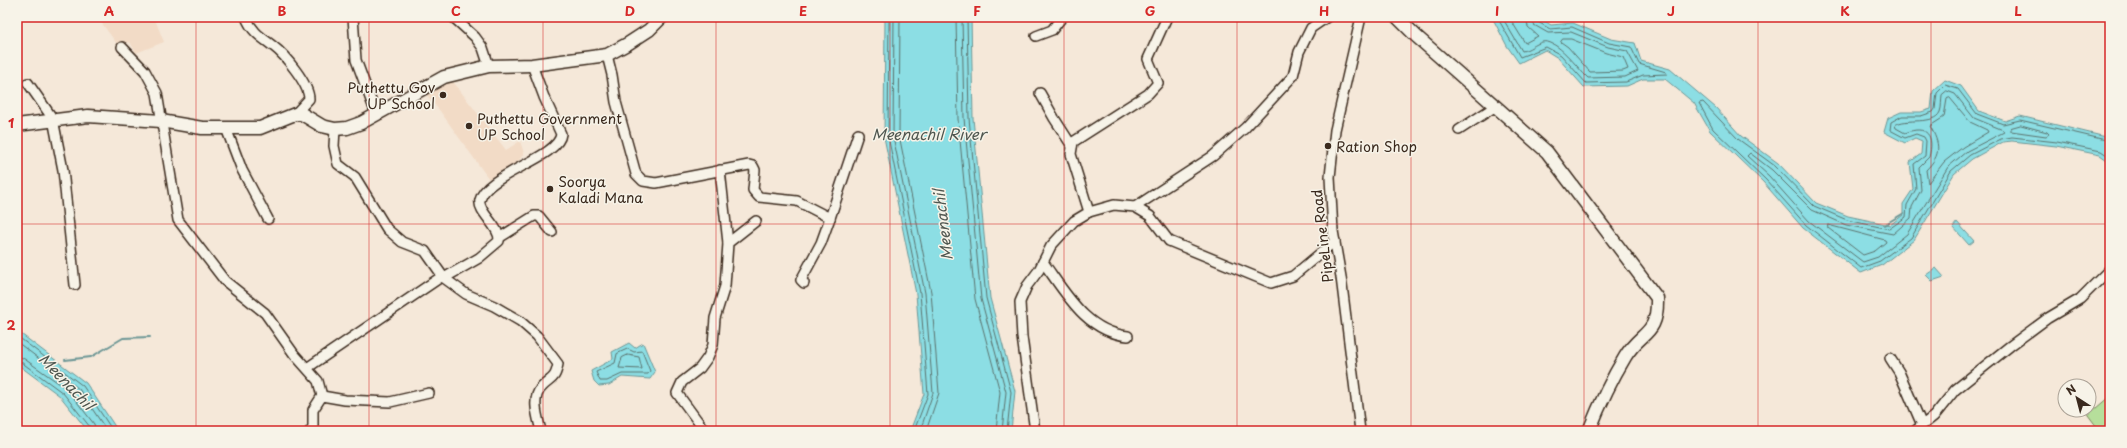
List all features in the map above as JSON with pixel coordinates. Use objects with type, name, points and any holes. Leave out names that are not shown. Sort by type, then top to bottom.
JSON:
[{"type":"main road","points":[[1397,17],[1416,36],[1547,152],[1657,298],[1657,311],[1651,329],[1626,355],[1598,408],[1589,431]]},
{"type":"main road","points":[[17,125],[88,116],[161,121],[202,128],[260,128],[295,114],[302,114],[322,126],[335,129],[347,128],[444,77],[489,66],[532,65],[607,55],[629,43],[658,18]]},
{"type":"street","points":[[246,17],[261,39],[273,46],[302,78],[310,93],[310,99],[295,114]]},
{"type":"street","points":[[352,17],[356,60],[376,114]]},
{"type":"street","points":[[453,17],[475,37],[483,48],[489,66]]},
{"type":"street","points":[[1036,36],[1052,30],[1062,17]]},
{"type":"street","points":[[1089,212],[1071,154],[1073,142],[1148,94],[1158,82],[1148,59],[1167,17]]},
{"type":"street","points":[[1135,207],[1213,156],[1245,128],[1293,76],[1298,52],[1311,28],[1327,17]]},
{"type":"street","name":"PipeLine Road","points":[[1360,431],[1347,336],[1341,277],[1335,241],[1330,169],[1335,130],[1361,17]]},
{"type":"street","points":[[122,47],[152,81],[157,93],[178,220],[226,281],[265,313],[294,354],[318,381],[322,396],[313,410],[313,427],[310,431]]},
{"type":"street","points":[[607,55],[616,102],[629,152],[636,174],[643,181],[656,183],[749,165],[753,166],[755,170],[753,190],[759,197],[797,201],[830,218]]},
{"type":"street","points":[[500,238],[481,207],[480,201],[483,192],[492,184],[547,152],[561,137],[532,65]]},
{"type":"street","points":[[28,83],[53,120],[63,170],[75,285]]},
{"type":"street","points":[[1040,93],[1072,146]]},
{"type":"street","points":[[1459,130],[1496,106]]},
{"type":"street","points":[[226,128],[242,170],[268,219]]},
{"type":"street","points":[[335,129],[334,146],[338,164],[354,177],[387,229],[402,242],[425,251],[443,278],[466,294],[494,306],[520,321],[537,336],[558,364],[556,376],[540,390],[536,406],[541,431]]},
{"type":"street","points":[[804,283],[801,280],[803,274],[821,243],[858,134]]},
{"type":"street","points":[[705,431],[677,393],[682,382],[700,368],[708,358],[713,345],[715,318],[725,286],[728,243],[720,170]]},
{"type":"street","points":[[1035,431],[1022,337],[1020,302],[1027,286],[1043,262],[1051,246],[1074,221],[1089,212],[1114,205],[1135,207],[1150,216],[1169,241],[1271,283],[1293,276],[1335,241]]},
{"type":"street","points":[[307,368],[443,278],[479,258],[499,241],[500,238],[534,216],[539,216],[552,232]]},
{"type":"street","points":[[728,243],[756,222]]},
{"type":"street","points":[[1043,262],[1074,304],[1092,322],[1116,335],[1128,336]]},
{"type":"street","points":[[1890,358],[1899,372],[1918,428],[1934,416],[1955,390],[2048,318],[2080,299],[2110,269]]},
{"type":"street","points":[[322,396],[358,402],[390,402],[429,393]]},
{"type":"shaded area","points":[[154,17],[164,42],[136,53],[130,42],[117,44],[98,18]]},
{"type":"shaded area","name":"Puthettu Government UP School","points":[[451,79],[506,150],[520,141],[524,153],[518,162],[491,182],[440,111],[424,92]]},
{"type":"green space","points":[[2110,396],[2110,431],[2100,431],[2090,418],[2097,418],[2097,407]]},
{"type":"water","name":"Meenachil River","points":[[885,17],[971,17],[973,118],[990,298],[1015,391],[1011,431],[910,431],[924,394],[916,294],[884,137]]},
{"type":"water","points":[[1492,17],[1538,17],[1551,25],[1573,23],[1611,39],[1635,43],[1641,61],[1670,69],[1716,108],[1741,136],[1778,163],[1816,203],[1848,216],[1890,225],[1903,215],[1903,204],[1913,189],[1910,162],[1921,154],[1922,141],[1915,138],[1905,143],[1884,132],[1888,118],[1901,112],[1921,112],[1931,109],[1933,91],[1945,80],[1961,86],[1979,111],[2005,121],[2020,116],[2110,138],[2110,162],[2100,155],[2056,146],[2012,141],[2003,142],[1972,159],[1954,174],[1914,240],[1882,265],[1861,273],[1803,228],[1763,182],[1710,131],[1694,103],[1665,79],[1643,79],[1627,86],[1584,87],[1558,58],[1545,50],[1519,63],[1507,46]]},
{"type":"water","points":[[1957,222],[1974,241],[1969,245],[1953,227]]},
{"type":"water","points":[[1936,268],[1944,277],[1932,281],[1926,275]]},
{"type":"water","name":"Meenachil","points":[[17,331],[86,383],[118,431],[88,431],[60,396],[17,364]]},
{"type":"water","points":[[629,343],[635,348],[643,343],[655,372],[650,379],[622,377],[609,385],[599,386],[594,381],[591,371],[613,359],[612,352]]},
{"type":"waterway","points":[[1884,225],[1904,213]]},
{"type":"waterway","name":"Meenachil","points":[[65,360],[91,357],[123,338],[150,337]]},
{"type":"place","name":"Puthettu Gov UP School","points":[[443,95]]},
{"type":"place","name":"Puthettu Government UP School","points":[[469,126]]},
{"type":"place","name":"Ration Shop","points":[[1328,146]]},
{"type":"place","name":"Soorya Kaladi Mana","points":[[550,189]]}]
